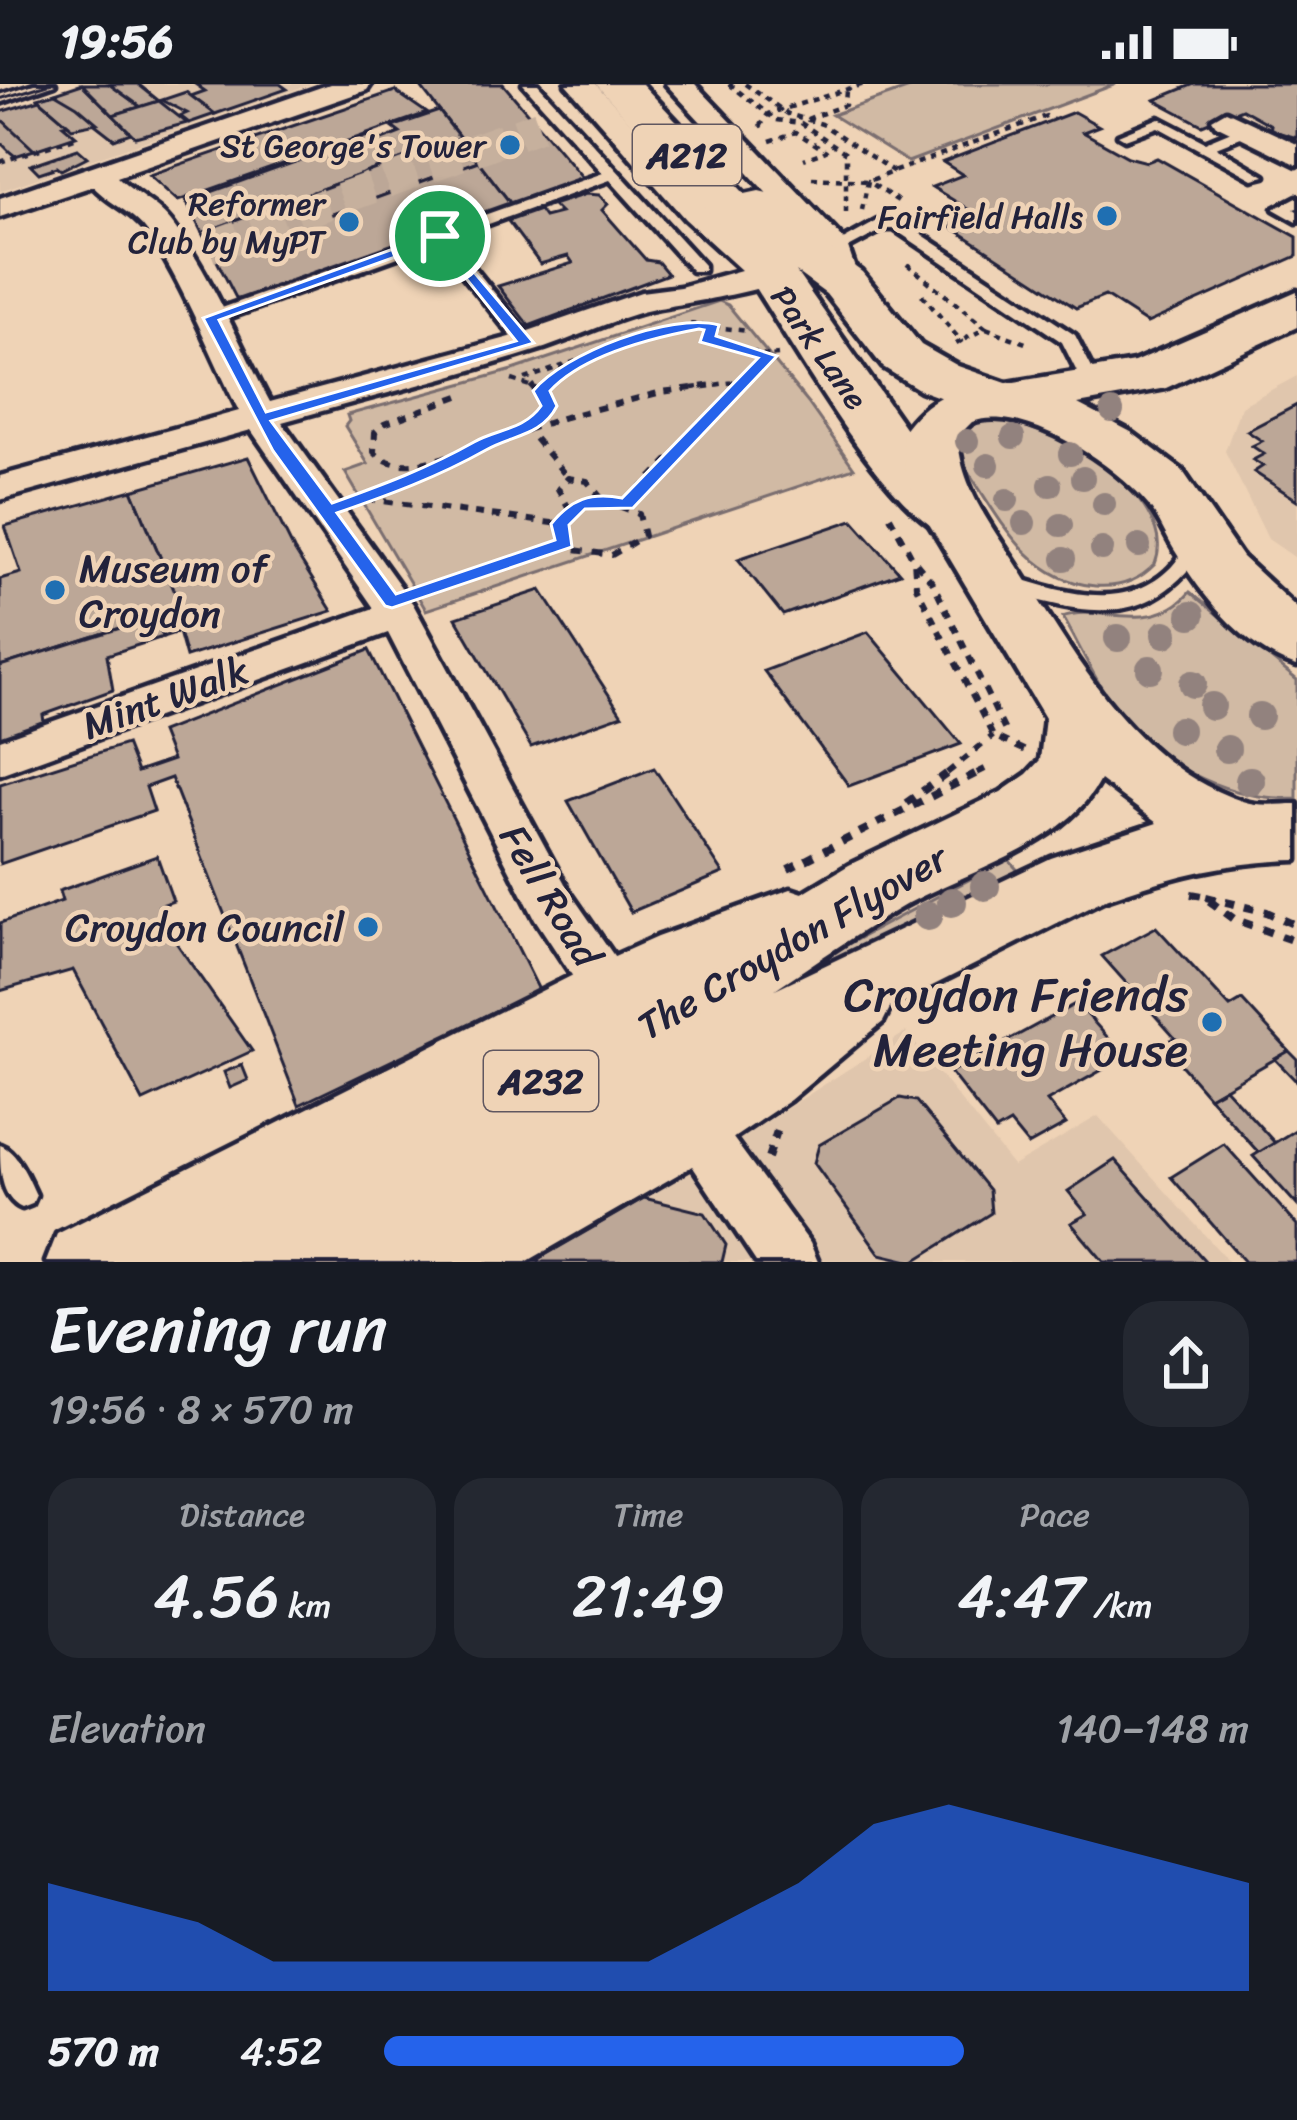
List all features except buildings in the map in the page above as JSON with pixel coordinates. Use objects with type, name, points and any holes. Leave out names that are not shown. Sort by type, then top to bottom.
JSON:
[{"type":"main road","name":"A212","points":[[618,84],[680,147],[759,240],[772,277]]},
{"type":"main road","name":"A212","points":[[646,84],[805,255],[842,251]]},
{"type":"main road","name":"Park Lane","points":[[842,251],[902,356],[938,378],[1089,433],[1164,487]]},
{"type":"main road","name":"Park Lane","points":[[772,277],[891,448],[933,537]]},
{"type":"main road","points":[[1278,837],[1201,812],[1109,749],[1062,737],[990,572],[933,537],[930,434],[957,407],[1147,376],[1297,307]]},
{"type":"main road","points":[[1297,347],[1181,404],[1164,427],[1164,487],[1223,575],[1297,643]]},
{"type":"main road","name":"The Croydon Flyover","points":[[200,1262],[676,1010],[875,886],[1046,799],[1074,767],[1081,745],[1062,737]]},
{"type":"main road","name":"The Croydon Flyover","points":[[327,1262],[700,1063],[1117,864],[1278,837]]},
{"type":"street","points":[[0,208],[357,84]]},
{"type":"street","name":"Park Lane","points":[[580,84],[629,133],[710,229],[772,277]]},
{"type":"street","name":"Park Lane","points":[[680,84],[842,251]]},
{"type":"street","points":[[1236,125],[1297,156]]},
{"type":"street","name":"Fell Road","points":[[86,1262],[610,991],[552,905],[344,504],[261,418],[162,230],[134,199],[117,194],[107,170]]},
{"type":"street","points":[[653,299],[698,268],[710,249],[710,229]]},
{"type":"street","points":[[0,488],[526,343],[653,299],[684,297],[734,280],[772,277]]},
{"type":"street","name":"Mint Walk","points":[[0,757],[396,608]]},
{"type":"street","points":[[610,991],[682,958],[875,886]]},
{"type":"street","points":[[449,1262],[692,1125],[817,1039],[893,968]]},
{"type":"street","points":[[692,1125],[790,1262]]},
{"type":"lane","points":[[0,99],[47,84]]},
{"type":"lane","points":[[530,84],[698,268]]},
{"type":"lane","points":[[1125,135],[1159,122],[1258,176]]},
{"type":"lane","points":[[1204,146],[1236,125]]},
{"type":"lane","points":[[211,318],[614,174]]},
{"type":"lane","points":[[1297,202],[1282,209],[1297,217]]},
{"type":"lane","points":[[842,251],[881,224],[898,225],[1069,339],[1093,388]]},
{"type":"lane","points":[[440,236],[526,343]]},
{"type":"lane","points":[[990,572],[1051,596],[1124,601],[1175,577],[1200,542]]},
{"type":"lane","points":[[0,1157],[22,1195]]},
{"type":"path","points":[[729,84],[779,122],[801,123],[842,149],[847,180],[842,251]]},
{"type":"path","points":[[745,84],[782,110],[807,118],[895,172]]},
{"type":"path","points":[[768,114],[864,84]]},
{"type":"path","points":[[807,118],[845,105],[847,90]]},
{"type":"path","points":[[847,180],[868,181],[1046,116],[1053,120]]},
{"type":"path","points":[[768,141],[796,132],[826,152],[804,159]]},
{"type":"path","points":[[0,162],[75,138]]},
{"type":"path","points":[[860,219],[868,181]]},
{"type":"path","points":[[895,254],[986,328],[952,347]]},
{"type":"path","points":[[922,295],[961,341]]},
{"type":"path","points":[[505,380],[560,370],[676,326],[748,331]]},
{"type":"path","points":[[714,328],[706,338],[769,356],[784,355]]},
{"type":"path","points":[[626,504],[769,356]]},
{"type":"path","points":[[541,391],[560,370]]},
{"type":"path","points":[[522,380],[541,391],[549,406],[527,429]]},
{"type":"path","points":[[470,391],[384,424],[372,441],[383,461],[395,464],[481,445],[646,396],[748,380]]},
{"type":"path","points":[[527,429],[568,478],[587,481],[603,500]]},
{"type":"path","points":[[344,504],[459,461],[481,445]]},
{"type":"path","points":[[568,478],[558,489],[570,510]]},
{"type":"path","points":[[603,500],[626,504],[643,518],[646,527],[644,536],[627,551],[586,555],[565,543],[560,524],[570,510],[603,500]]},
{"type":"path","points":[[344,504],[560,524]]},
{"type":"path","points":[[885,506],[933,537]]},
{"type":"path","points":[[933,537],[933,583],[1007,735]]},
{"type":"path","points":[[933,537],[916,586],[993,736]]},
{"type":"path","points":[[396,608],[565,543]]},
{"type":"path","points":[[898,809],[936,777],[974,756],[993,736],[1062,737]]},
{"type":"path","points":[[782,872],[839,846],[898,809],[989,767]]},
{"type":"path","points":[[1180,893],[1267,912],[1297,926]]},
{"type":"path","points":[[1202,896],[1220,916],[1268,928],[1297,942]]},
{"type":"shaded area","points":[[80,84],[311,84],[0,191],[0,110]]},
{"type":"shaded area","points":[[921,84],[1116,84],[908,162],[832,115]]},
{"type":"shaded area","points":[[719,301],[728,305],[808,403],[854,468],[426,610],[345,472],[368,464],[345,426],[347,415],[513,370]]},
{"type":"shaded area","points":[[1297,376],[1297,559],[1268,539],[1225,451],[1241,406]]},
{"type":"shaded area","points":[[983,420],[1008,422],[1069,445],[1127,487],[1147,512],[1158,538],[1155,564],[1128,582],[1095,586],[1070,581],[1030,556],[998,518],[957,455],[957,435]]},
{"type":"shaded area","points":[[1190,592],[1297,680],[1297,798],[1226,788],[1159,753],[1115,709],[1063,617],[1159,613]]},
{"type":"shaded area","points":[[1008,859],[1027,881],[715,1015]]},
{"type":"shaded area","points":[[906,1032],[1013,1166],[1098,1116],[1229,1262],[533,1262],[682,1176]]},
{"type":"tunnel","points":[[209,247],[539,126]]},
{"type":"tram line","points":[[0,99],[48,84]]},
{"type":"place","name":"St George's Tower","points":[[510,145]]},
{"type":"place","name":"Fairfield Halls","points":[[1107,216]]},
{"type":"place","name":"Reformer Club by MyPT","points":[[349,222]]},
{"type":"place","name":"Museum of Croydon","points":[[55,590]]},
{"type":"place","name":"Croydon Council","points":[[368,927]]},
{"type":"place","name":"Croydon Friends Meeting House","points":[[1212,1022]]},
{"type":"route","points":[[440,236],[211,318],[261,418],[281,451],[392,602],[565,543],[560,524],[579,505],[603,500],[626,504],[769,356],[706,338],[714,328],[676,326],[560,370],[541,391],[549,406],[544,415],[527,429],[481,445],[459,461],[418,478],[328,510],[261,418],[526,343],[440,236]]}]
